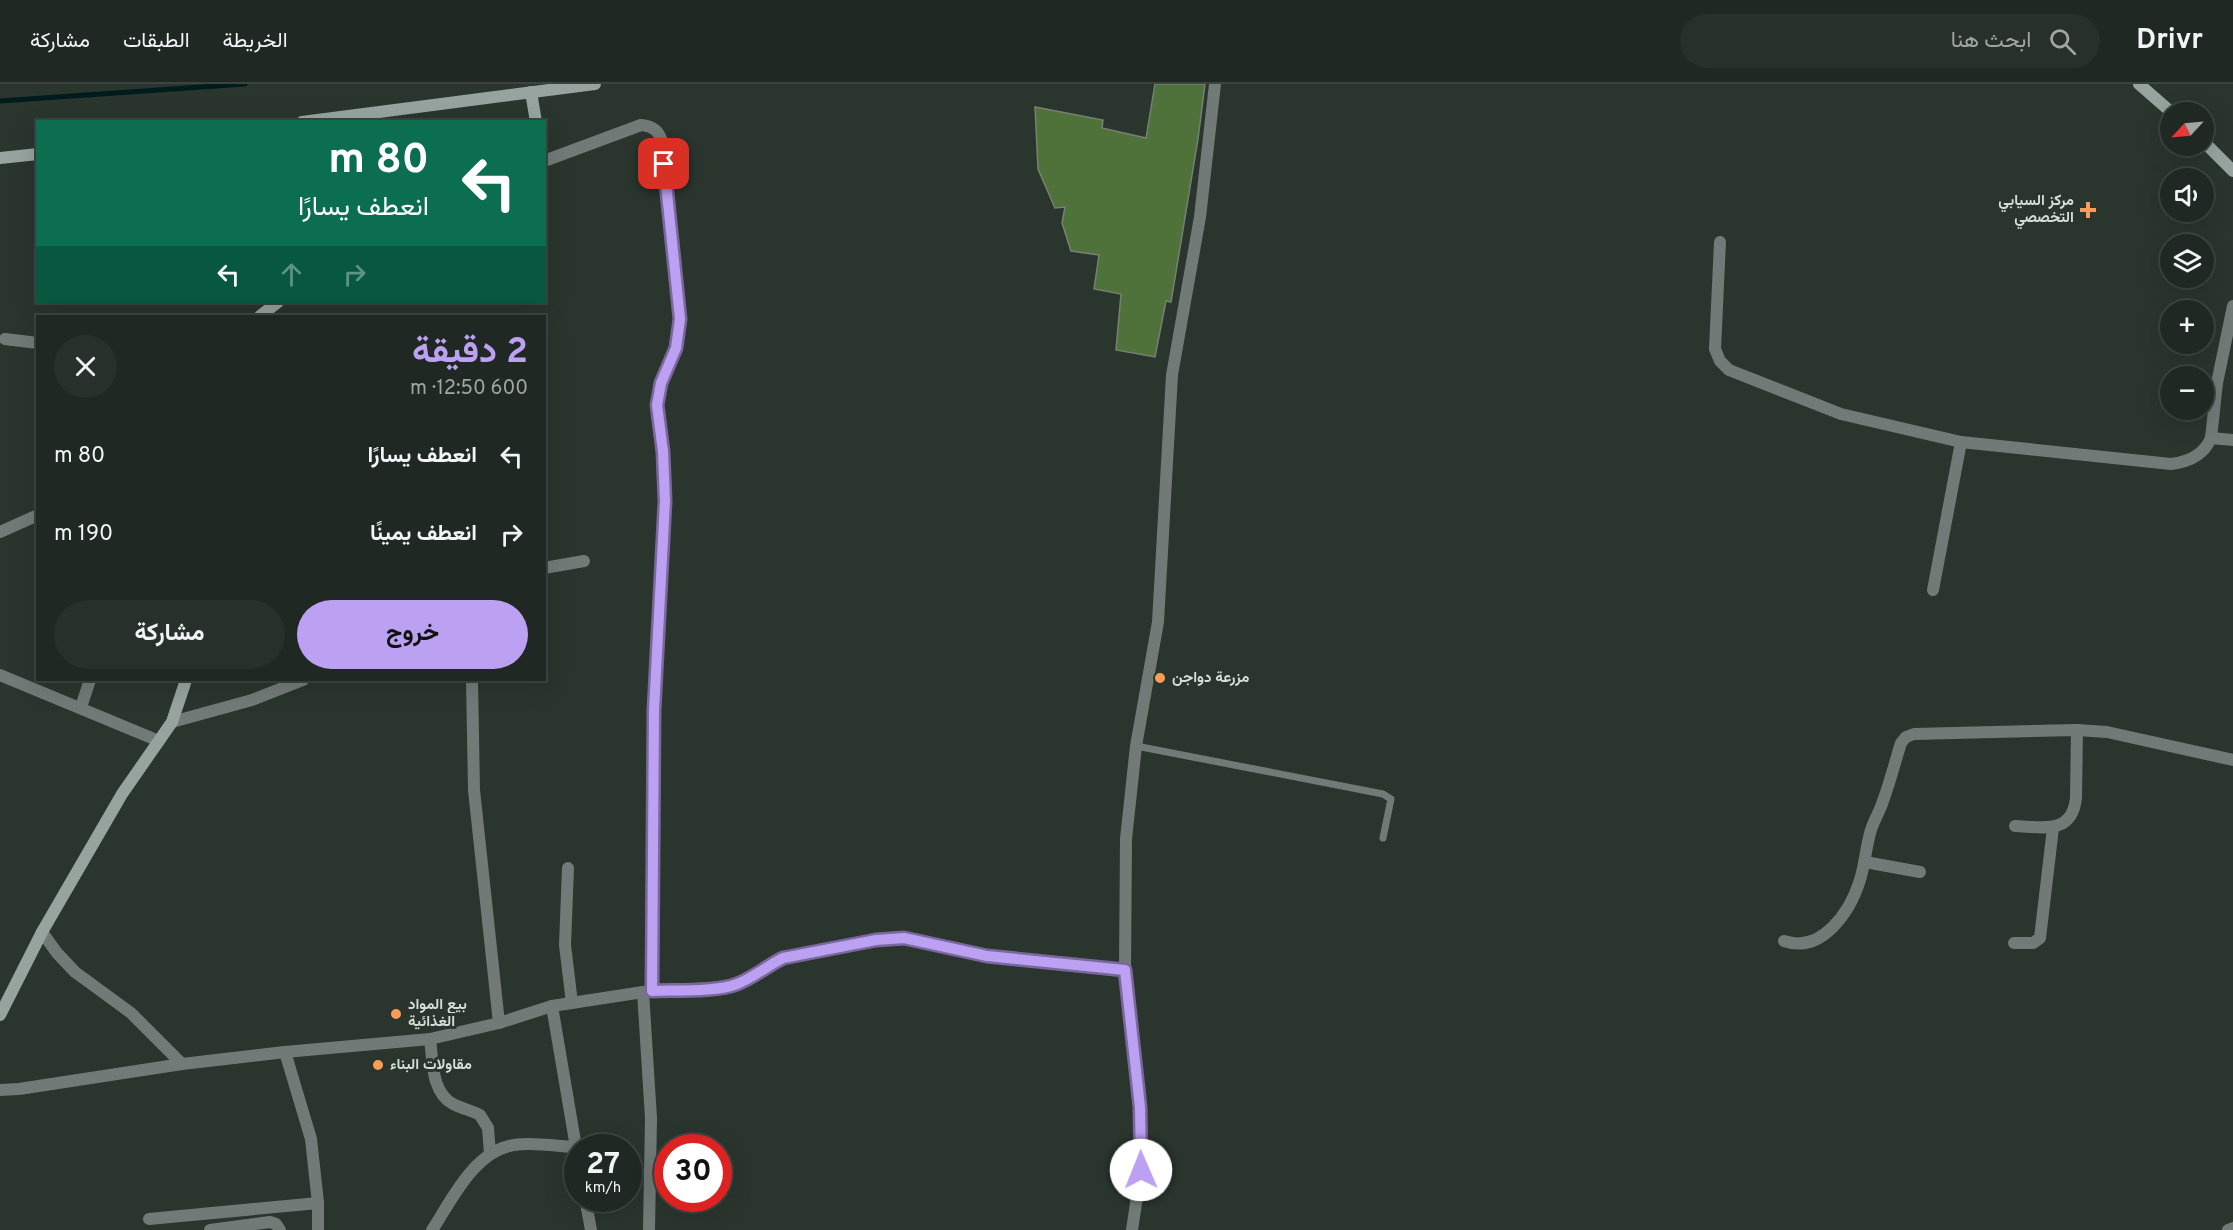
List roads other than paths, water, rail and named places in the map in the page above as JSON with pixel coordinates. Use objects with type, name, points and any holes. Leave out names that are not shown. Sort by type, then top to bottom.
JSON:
[{"type":"street","points":[[317,120],[595,84]]},
{"type":"street","points":[[1132,1230],[1141,1170],[1140,1107],[1125,970],[1126,839],[1136,746],[1158,622],[1172,375],[1200,217],[1215,84]]},
{"type":"street","points":[[2139,84],[2160,102]]},
{"type":"street","points":[[531,92],[536,120]]},
{"type":"street","points":[[546,159],[641,124],[650,125],[657,130],[663,145],[680,319],[676,348],[661,383],[657,405],[663,452],[665,501],[654,710],[648,991],[651,1118],[649,1230]]},
{"type":"street","points":[[2214,151],[2233,171]]},
{"type":"street","points":[[2220,156],[2233,152]]},
{"type":"street","points":[[0,158],[36,154]]},
{"type":"street","points":[[1720,242],[1715,349],[1720,361],[1729,370],[1841,414],[1961,442],[2171,464],[2181,463],[2197,456],[2208,446],[2211,438],[2217,382],[2233,306]]},
{"type":"street","points":[[261,315],[277,303]]},
{"type":"street","points":[[4,339],[36,343]]},
{"type":"street","points":[[2211,438],[2233,440]]},
{"type":"street","points":[[1933,590],[1961,442]]},
{"type":"street","points":[[0,532],[36,516]]},
{"type":"street","points":[[546,568],[584,561]]},
{"type":"street","points":[[0,675],[159,741]]},
{"type":"street","points":[[81,708],[90,681]]},
{"type":"street","points":[[0,1015],[42,932],[122,794],[172,722],[186,681]]},
{"type":"street","points":[[172,722],[252,700],[300,681]]},
{"type":"street","points":[[472,681],[474,790],[499,1023]]},
{"type":"street","points":[[1784,941],[1803,945],[1821,938],[1842,916],[1852,899],[1865,862],[1870,833],[1885,797],[1900,743],[1906,737],[1914,734],[2077,730],[2121,734],[2233,760]]},
{"type":"street","points":[[2015,826],[2053,828],[2070,818],[2075,809],[2077,730]]},
{"type":"street","points":[[2014,943],[2033,943],[2040,938],[2053,828]]},
{"type":"street","points":[[1865,862],[1920,872]]},
{"type":"street","points":[[568,868],[565,945],[572,1003]]},
{"type":"street","points":[[42,932],[75,972],[131,1013],[182,1064]]},
{"type":"street","points":[[0,1090],[70,1082],[182,1064],[430,1039],[499,1023],[552,1006],[648,991],[726,987],[745,981],[783,958],[890,938],[919,940],[987,956],[1125,970]]},
{"type":"street","points":[[552,1006],[573,1134]]},
{"type":"street","points":[[430,1039],[435,1080],[439,1090],[455,1106],[480,1115],[488,1128],[490,1154]]},
{"type":"street","points":[[285,1052],[311,1139],[318,1203],[318,1230]]},
{"type":"street","points":[[432,1230],[467,1178],[490,1154],[515,1144],[564,1151]]},
{"type":"street","points":[[149,1219],[318,1203]]},
{"type":"street","points":[[588,1212],[591,1230]]},
{"type":"street","points":[[210,1230],[270,1222],[276,1224],[280,1230]]},
{"type":"street","points":[[2228,1230],[2233,1228]]},
{"type":"lane","points":[[1136,746],[1383,794],[1391,799],[1383,838]]},
{"type":"waterway","points":[[0,101],[245,84]]},
{"type":"place","name":"مركز السيابي التخصصي","points":[[2088,210]]},
{"type":"place","name":"مزرعة دواجن","points":[[1160,678]]},
{"type":"place","name":"بيع المواد الغذائية","points":[[396,1014]]},
{"type":"place","name":"مقاولات البناء","points":[[378,1065]]}]
